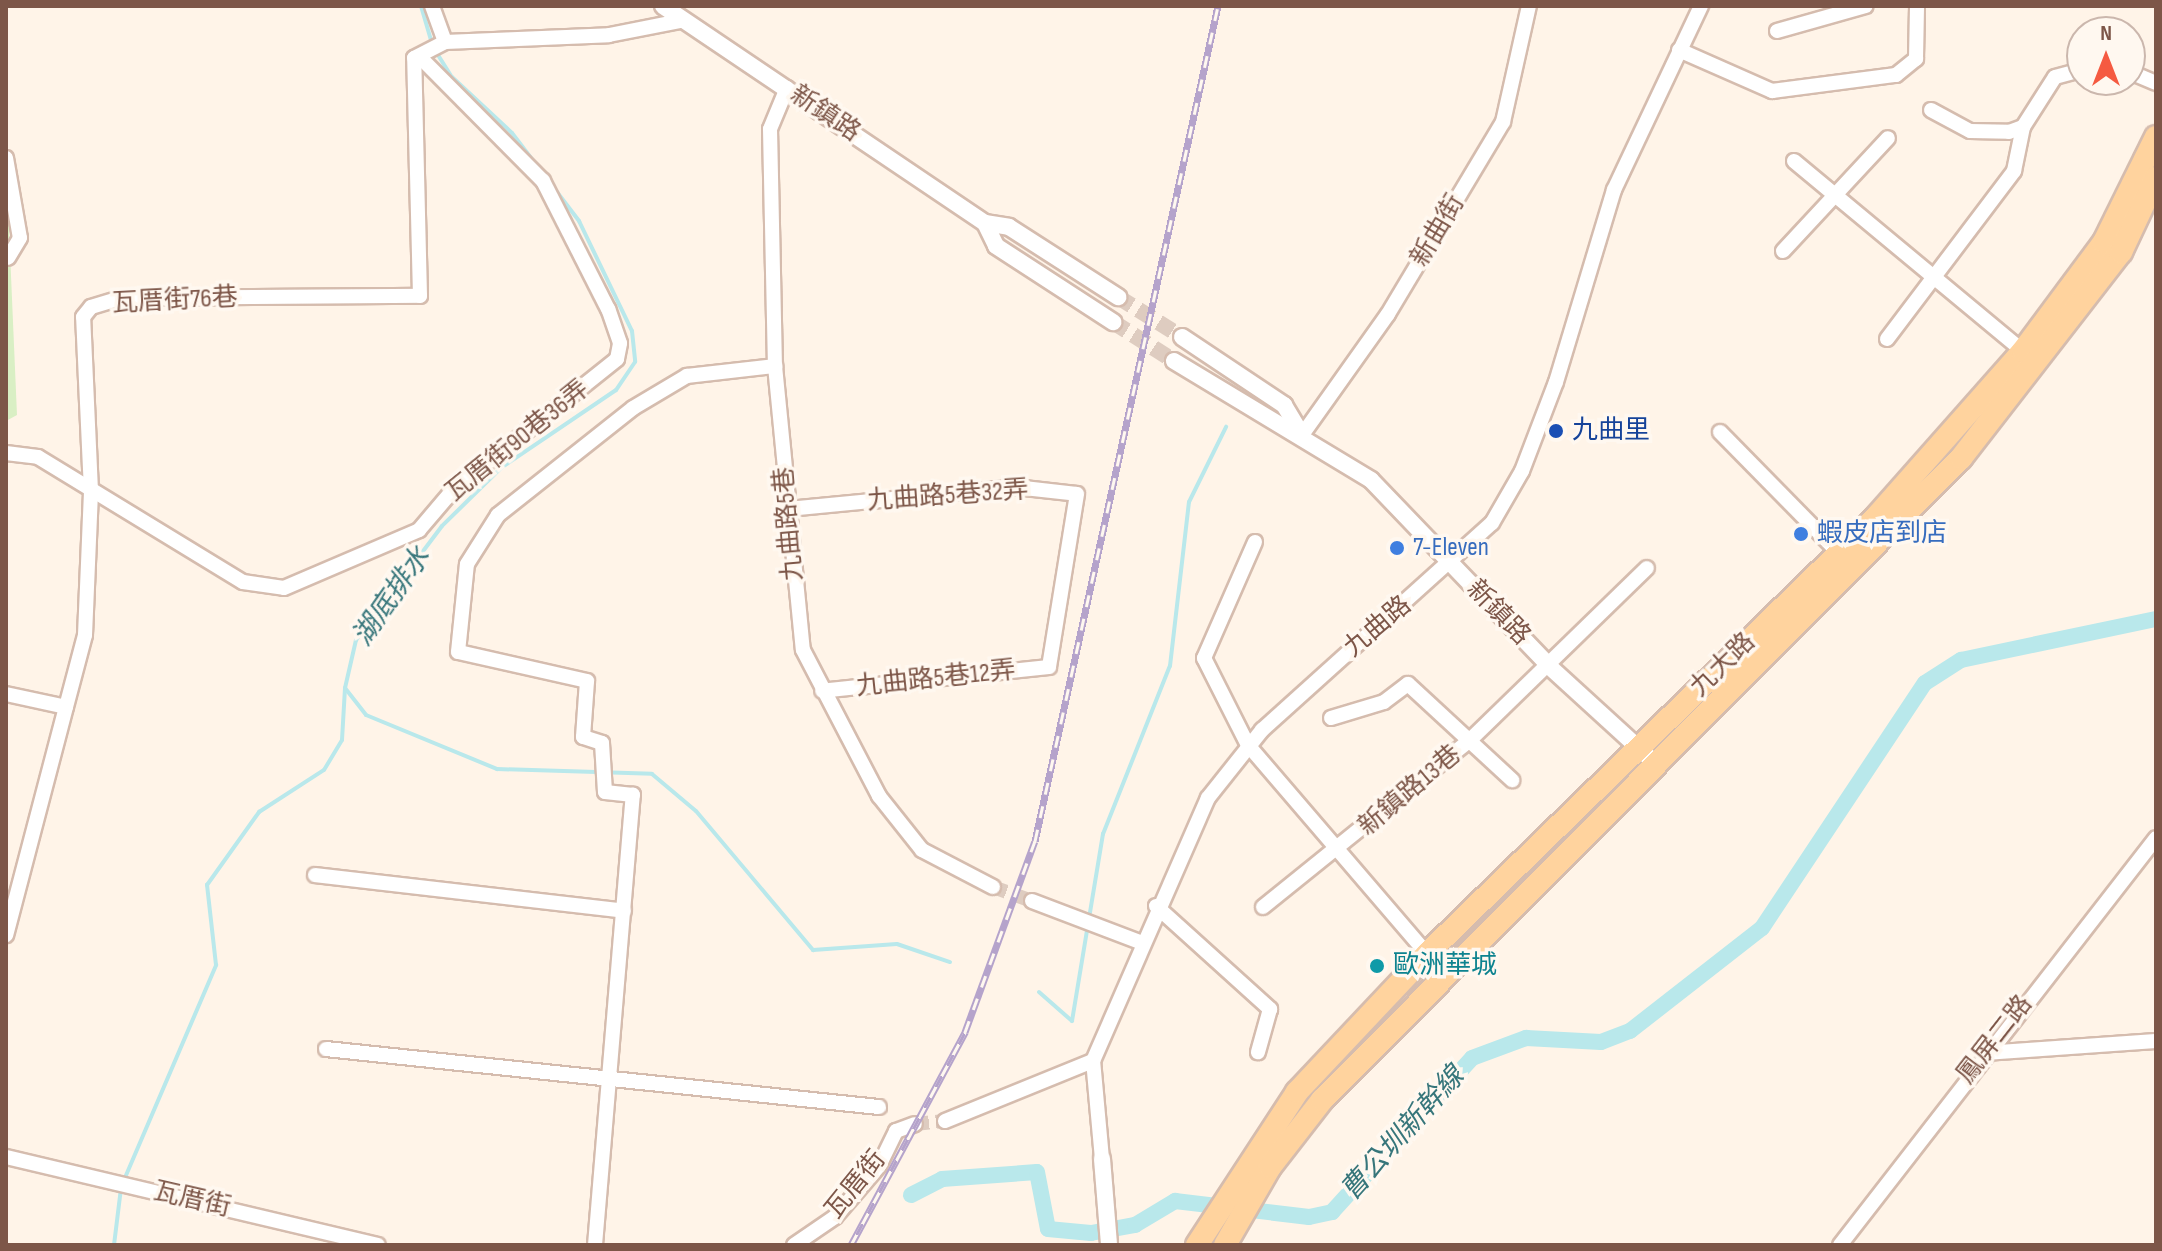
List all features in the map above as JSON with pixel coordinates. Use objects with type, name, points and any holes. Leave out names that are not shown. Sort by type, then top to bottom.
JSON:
[{"type":"main road","name":"九大路","points":[[1198,1241],[1247,1159],[1297,1092],[1427,954],[1837,551],[2023,351],[2104,242],[2156,137]]},
{"type":"main road","name":"九大路","points":[[1226,1244],[1270,1167],[1322,1100],[1961,458],[2121,252],[2156,178]]},
{"type":"street","points":[[432,6],[445,42]]},
{"type":"street","name":"新鎮路","points":[[663,6],[985,223],[1009,227],[1118,297]]},
{"type":"street","name":"新曲街","points":[[1302,435],[1388,314],[1503,122],[1529,6]]},
{"type":"street","name":"九曲路","points":[[1109,1245],[1093,1061],[1156,906],[1208,798],[1248,745],[1453,565],[1492,523],[1522,471],[1614,190],[1701,6]]},
{"type":"street","points":[[1777,31],[1866,6]]},
{"type":"street","points":[[1679,50],[1772,91],[1896,75],[1916,59],[1917,6]]},
{"type":"street","points":[[420,57],[445,42],[609,35],[685,20]]},
{"type":"street","name":"瓦厝街90巷36弄","points":[[6,453],[38,457],[243,582],[284,588],[419,530],[453,490],[617,359],[620,343],[608,309],[543,181],[420,57]]},
{"type":"street","name":"瓦厝街76巷","points":[[6,935],[85,635],[91,491],[83,317],[91,307],[121,298],[420,296],[414,58],[420,57]]},
{"type":"street","points":[[1887,339],[2014,171],[2023,127],[2055,77],[2066,74]]},
{"type":"street","name":"九曲路5巷","points":[[787,88],[770,129],[775,366],[798,620],[822,691],[879,796],[922,850],[993,887]]},
{"type":"street","points":[[1931,110],[1992,135],[2023,127]]},
{"type":"street","points":[[1783,251],[1888,138]]},
{"type":"street","points":[[6,158],[20,238],[8,258]]},
{"type":"street","points":[[1794,161],[2023,351]]},
{"type":"street","name":"新鎮路","points":[[985,223],[996,246],[1113,322]]},
{"type":"street","name":"新鎮路","points":[[1182,337],[1284,405],[1302,435]]},
{"type":"street","name":"新鎮路","points":[[1174,361],[1274,427],[1302,435],[1371,480],[1551,668],[1656,764]]},
{"type":"street","name":"瓦厝街90巷36弄","points":[[624,911],[633,795],[605,792],[602,743],[583,737],[587,681],[458,652],[467,564],[498,515],[633,408],[687,376],[775,366]]},
{"type":"street","points":[[1720,432],[1837,551]]},
{"type":"street","name":"九曲路5巷32弄","points":[[788,509],[1015,487],[1077,494],[1049,667]]},
{"type":"street","points":[[1255,542],[1204,658],[1248,745],[1427,954]]},
{"type":"street","name":"新鎮路13巷","points":[[1263,907],[1339,852],[1469,741],[1551,668],[1647,568]]},
{"type":"street","name":"九曲路5巷12弄","points":[[822,691],[1049,667]]},
{"type":"street","points":[[1331,718],[1384,702],[1408,684],[1512,780]]},
{"type":"street","points":[[6,694],[66,707]]},
{"type":"street","name":"鳳屏二路","points":[[1840,1245],[1985,1053],[2156,838]]},
{"type":"street","points":[[315,875],[624,911],[595,1245]]},
{"type":"street","points":[[1032,901],[1140,942]]},
{"type":"street","points":[[1156,906],[1270,1009],[1258,1052]]},
{"type":"street","points":[[1985,1053],[2156,1041]]},
{"type":"street","name":"瓦厝街","points":[[326,1049],[879,1107]]},
{"type":"street","points":[[945,1121],[1093,1061]]},
{"type":"street","name":"瓦厝街","points":[[794,1245],[835,1217],[879,1166],[896,1131],[915,1124]]},
{"type":"street","name":"瓦厝街","points":[[6,1157],[378,1245]]},
{"type":"green space","points":[[6,159],[17,415],[6,421]]},
{"type":"waterway","name":"湖底排水","points":[[421,6],[433,47],[452,77],[512,133],[579,221],[632,331],[635,362],[616,390],[501,468],[442,526],[356,640],[345,688],[366,715],[497,769],[652,774],[696,811],[813,950],[897,944],[950,962]]},
{"type":"waterway","points":[[1072,1021],[1103,834],[1170,666],[1189,502],[1226,427]]},
{"type":"waterway","name":"曹公圳新幹線","points":[[911,1195],[942,1179],[1037,1172],[1048,1229],[1091,1233],[1135,1225],[1175,1201],[1309,1217],[1332,1212],[1472,1058],[1526,1038],[1601,1042],[1630,1031],[1762,928],[1925,683],[1961,660],[2156,619]]},
{"type":"waterway","points":[[124,1180],[216,965],[207,885],[259,812],[324,770],[342,740],[345,688]]},
{"type":"waterway","name":"湖底排水","points":[[1039,992],[1072,1021]]},
{"type":"waterway","points":[[114,1245],[121,1188]]},
{"type":"tunnel","points":[[1118,297],[1182,337]]},
{"type":"tunnel","points":[[1113,322],[1174,361]]},
{"type":"tunnel","points":[[993,887],[1032,901]]},
{"type":"tunnel","points":[[915,1124],[945,1121]]},
{"type":"railway","points":[[851,1245],[965,1032],[1035,841],[1218,6]]},
{"type":"place","name":"九曲里","points":[[1556,431]]},
{"type":"place","name":"蝦皮店到店","points":[[1801,534]]},
{"type":"place","name":"7-Eleven","points":[[1397,548]]},
{"type":"place","name":"歐洲華城","points":[[1377,966]]}]
